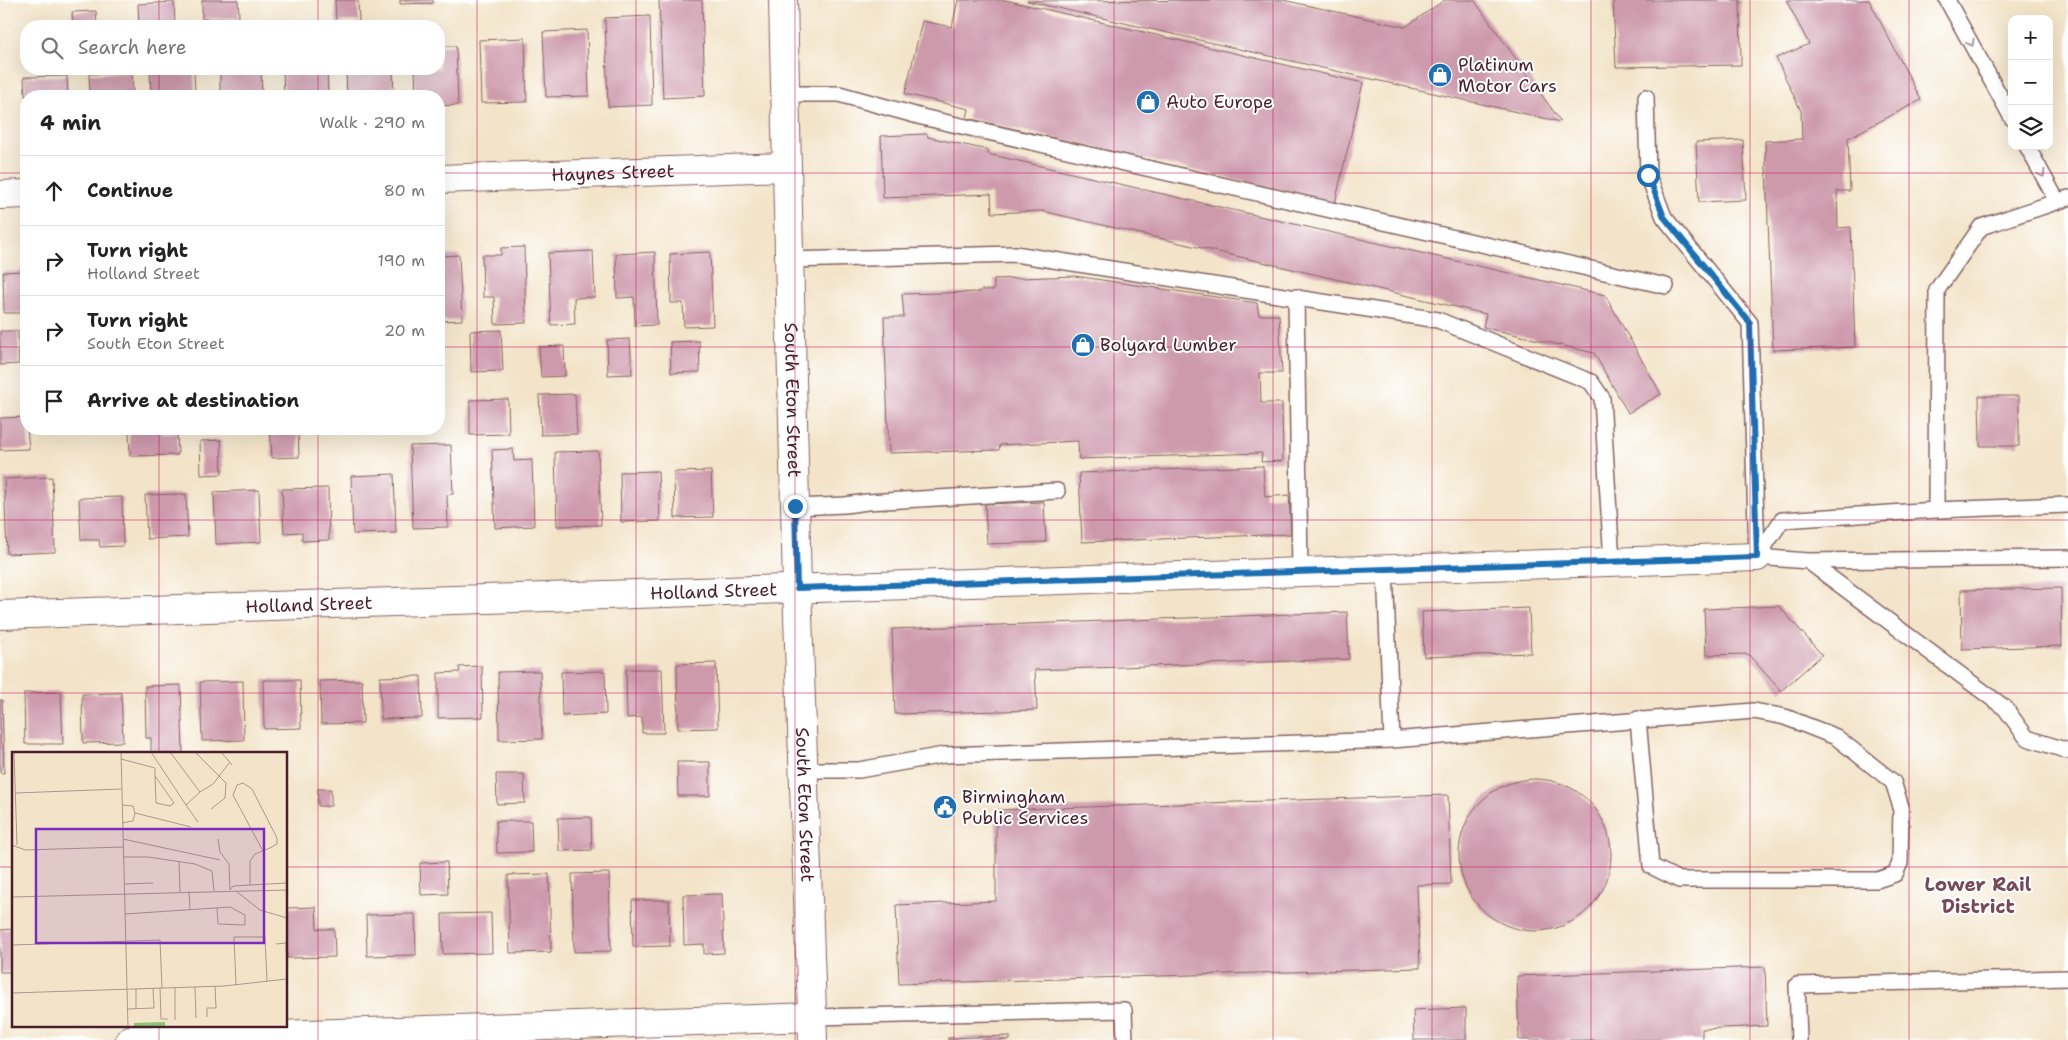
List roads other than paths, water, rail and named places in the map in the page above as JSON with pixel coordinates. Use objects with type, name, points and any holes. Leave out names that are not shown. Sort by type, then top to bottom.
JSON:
[{"type":"street","name":"South Eton Street","points":[[783,0],[797,588],[813,1028]]},
{"type":"street","name":"Haynes Street","points":[[445,179],[787,167]]},
{"type":"street","points":[[0,195],[20,194]]},
{"type":"street","name":"Holland Street","points":[[0,614],[1757,557]]},
{"type":"street","points":[[130,1040],[813,1028]]},
{"type":"lane","points":[[1947,0],[2008,111]]},
{"type":"lane","points":[[785,94],[839,94],[922,117],[1666,286]]},
{"type":"lane","points":[[1646,97],[1648,175],[1664,217],[1750,323],[1757,557]]},
{"type":"lane","points":[[1936,510],[1937,290],[1980,227],[2063,199],[2030,150]]},
{"type":"lane","points":[[789,260],[1015,254],[1438,320],[1591,382],[1602,398],[1612,562]]},
{"type":"lane","points":[[1296,297],[1300,572]]},
{"type":"lane","points":[[795,506],[845,505],[1057,491]]},
{"type":"lane","points":[[1757,557],[1782,520],[2068,504]]},
{"type":"lane","points":[[1757,557],[1808,561],[2068,558]]},
{"type":"lane","points":[[1808,561],[2005,708],[2027,738],[2068,751]]},
{"type":"lane","points":[[1384,569],[1392,740]]},
{"type":"lane","points":[[804,770],[859,770],[944,755],[1392,740],[1638,719],[1754,711],[1785,717],[1836,737],[1893,782],[1901,807],[1900,863],[1895,874],[1878,880],[1680,880],[1651,866],[1638,719]]},
{"type":"lane","points":[[1799,1040],[1797,985],[2068,978]]},
{"type":"lane","points":[[813,1028],[1124,1010],[1125,1040]]},
{"type":"place","name":"Platinum Motor Cars","points":[[1440,75]]},
{"type":"place","name":"Auto Europe","points":[[1148,102]]},
{"type":"place","name":"Bolyard Lumber","points":[[1083,345]]},
{"type":"place","name":"Birmingham Public Services","points":[[945,807]]},
{"type":"district","name":"Lower Rail District","points":[[1978,895]]}]
